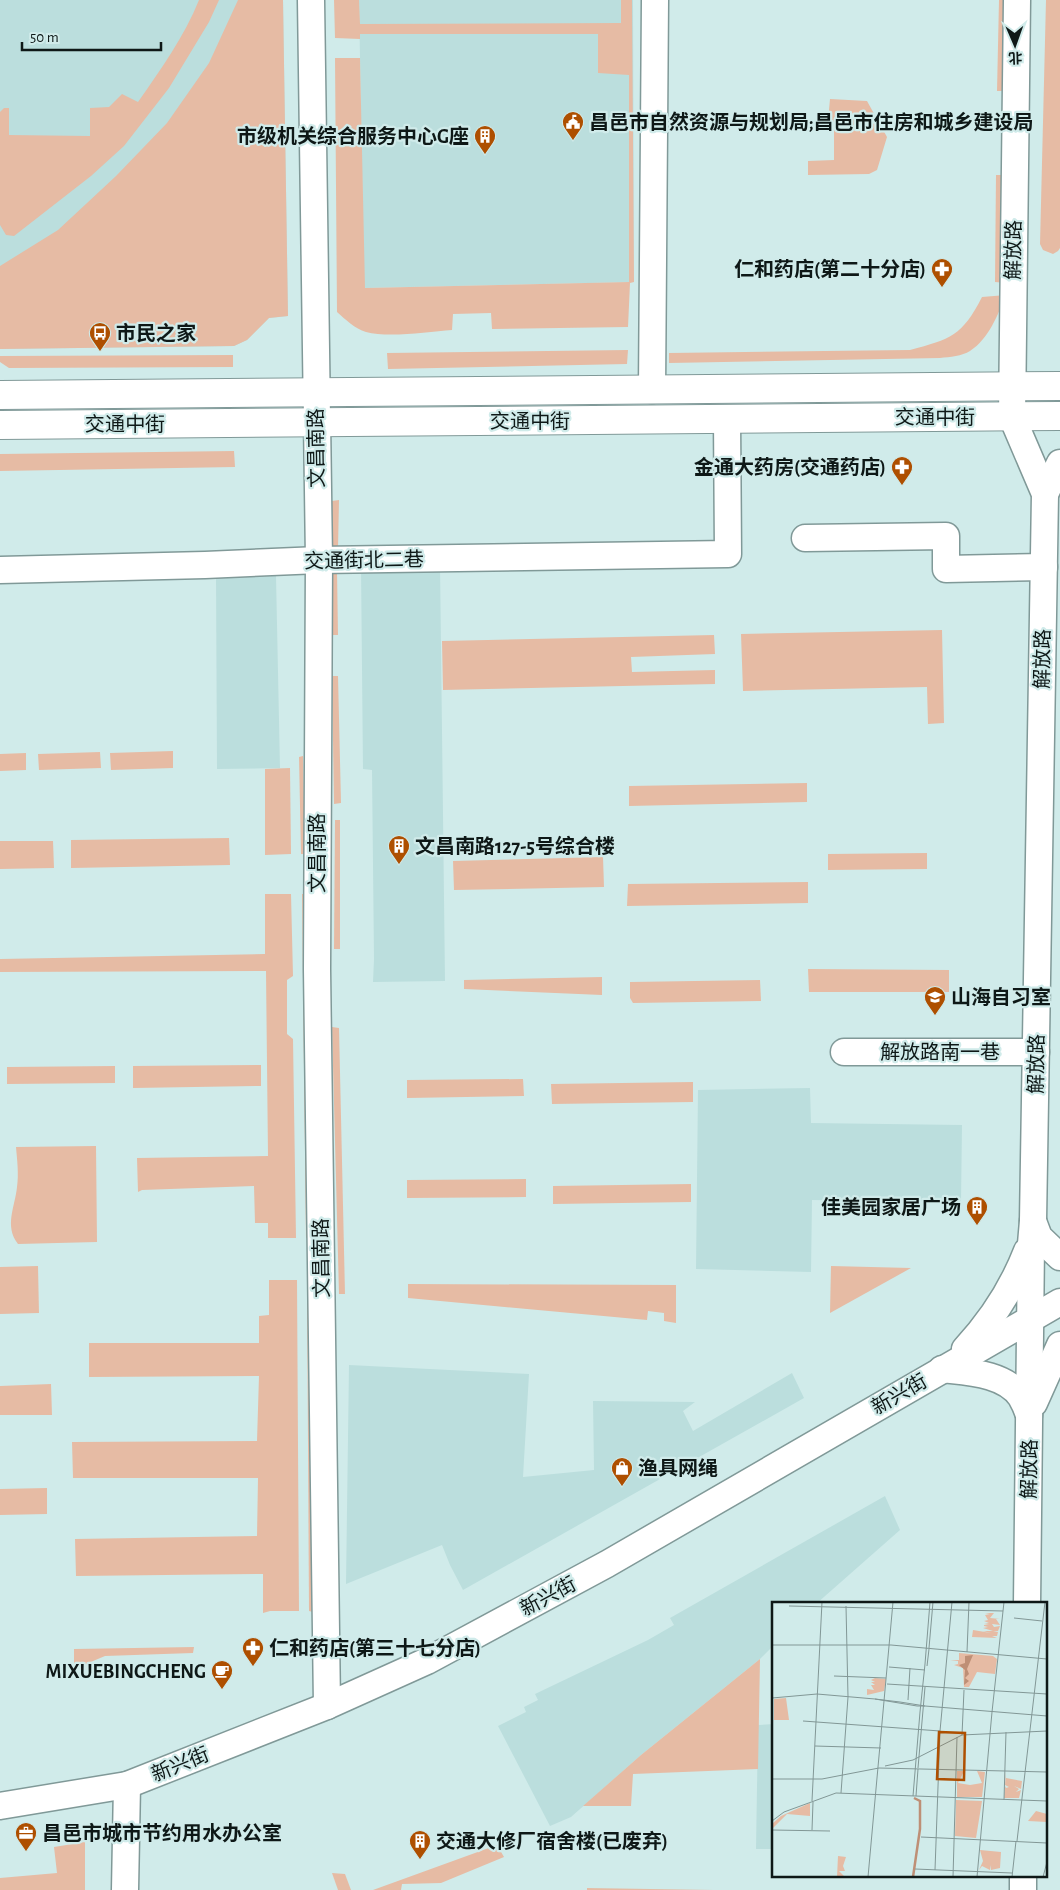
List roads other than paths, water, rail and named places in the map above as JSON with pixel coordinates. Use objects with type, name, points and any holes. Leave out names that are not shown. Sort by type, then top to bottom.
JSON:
[{"type":"main road","name":"交通中街","points":[[0,395],[1060,386]]},
{"type":"main road","name":"交通中街","points":[[0,425],[1060,416]]},
{"type":"street","name":"文昌南路","points":[[311,0],[319,560],[316,876],[327,1706]]},
{"type":"street","points":[[652,390],[655,0]]},
{"type":"street","name":"解放路","points":[[1017,0],[1012,417],[1045,494],[1030,1318],[1027,1602]]},
{"type":"street","name":"交通街北二巷","points":[[0,570],[319,560],[728,554],[727,419]]},
{"type":"street","name":"解放路","points":[[1045,494],[1060,463]]},
{"type":"street","points":[[805,538],[946,536],[946,569],[1044,567]]},
{"type":"street","name":"解放路南一巷","points":[[844,1052],[1036,1052]]},
{"type":"street","points":[[1029,1415],[1021,1397],[1004,1383],[987,1376],[947,1366],[979,1333],[1004,1296],[1023,1263],[1032,1232],[1060,1257]]},
{"type":"street","name":"新兴街","points":[[0,1806],[127,1785],[327,1706],[427,1661],[607,1564],[1060,1302]]},
{"type":"street","points":[[1029,1415],[1060,1345]]},
{"type":"street","points":[[125,1890],[127,1785]]},
{"type":"place","name":"昌邑市自然资源与规划局;昌邑市住房和城乡建设局","points":[[573,141]]},
{"type":"place","name":"市级机关综合服务中心G座","points":[[485,155]]},
{"type":"place","name":"仁和药店(第二十分店)","points":[[942,288]]},
{"type":"place","name":"市民之家","points":[[100,352]]},
{"type":"place","name":"金通大药房(交通药店)","points":[[902,486]]},
{"type":"place","name":"文昌南路127-5号综合楼","points":[[399,865]]},
{"type":"place","name":"山海自习室","points":[[935,1016]]},
{"type":"place","name":"佳美园家居广场","points":[[977,1226]]},
{"type":"place","name":"渔具网绳","points":[[622,1487]]},
{"type":"place","name":"仁和药店(第三十七分店)","points":[[253,1667]]},
{"type":"place","name":"MIXUEBINGCHENG","points":[[222,1690]]},
{"type":"place","name":"昌邑市城市节约用水办公室","points":[[26,1852]]},
{"type":"place","name":"交通大修厂宿舍楼(已废弃)","points":[[420,1860]]}]
